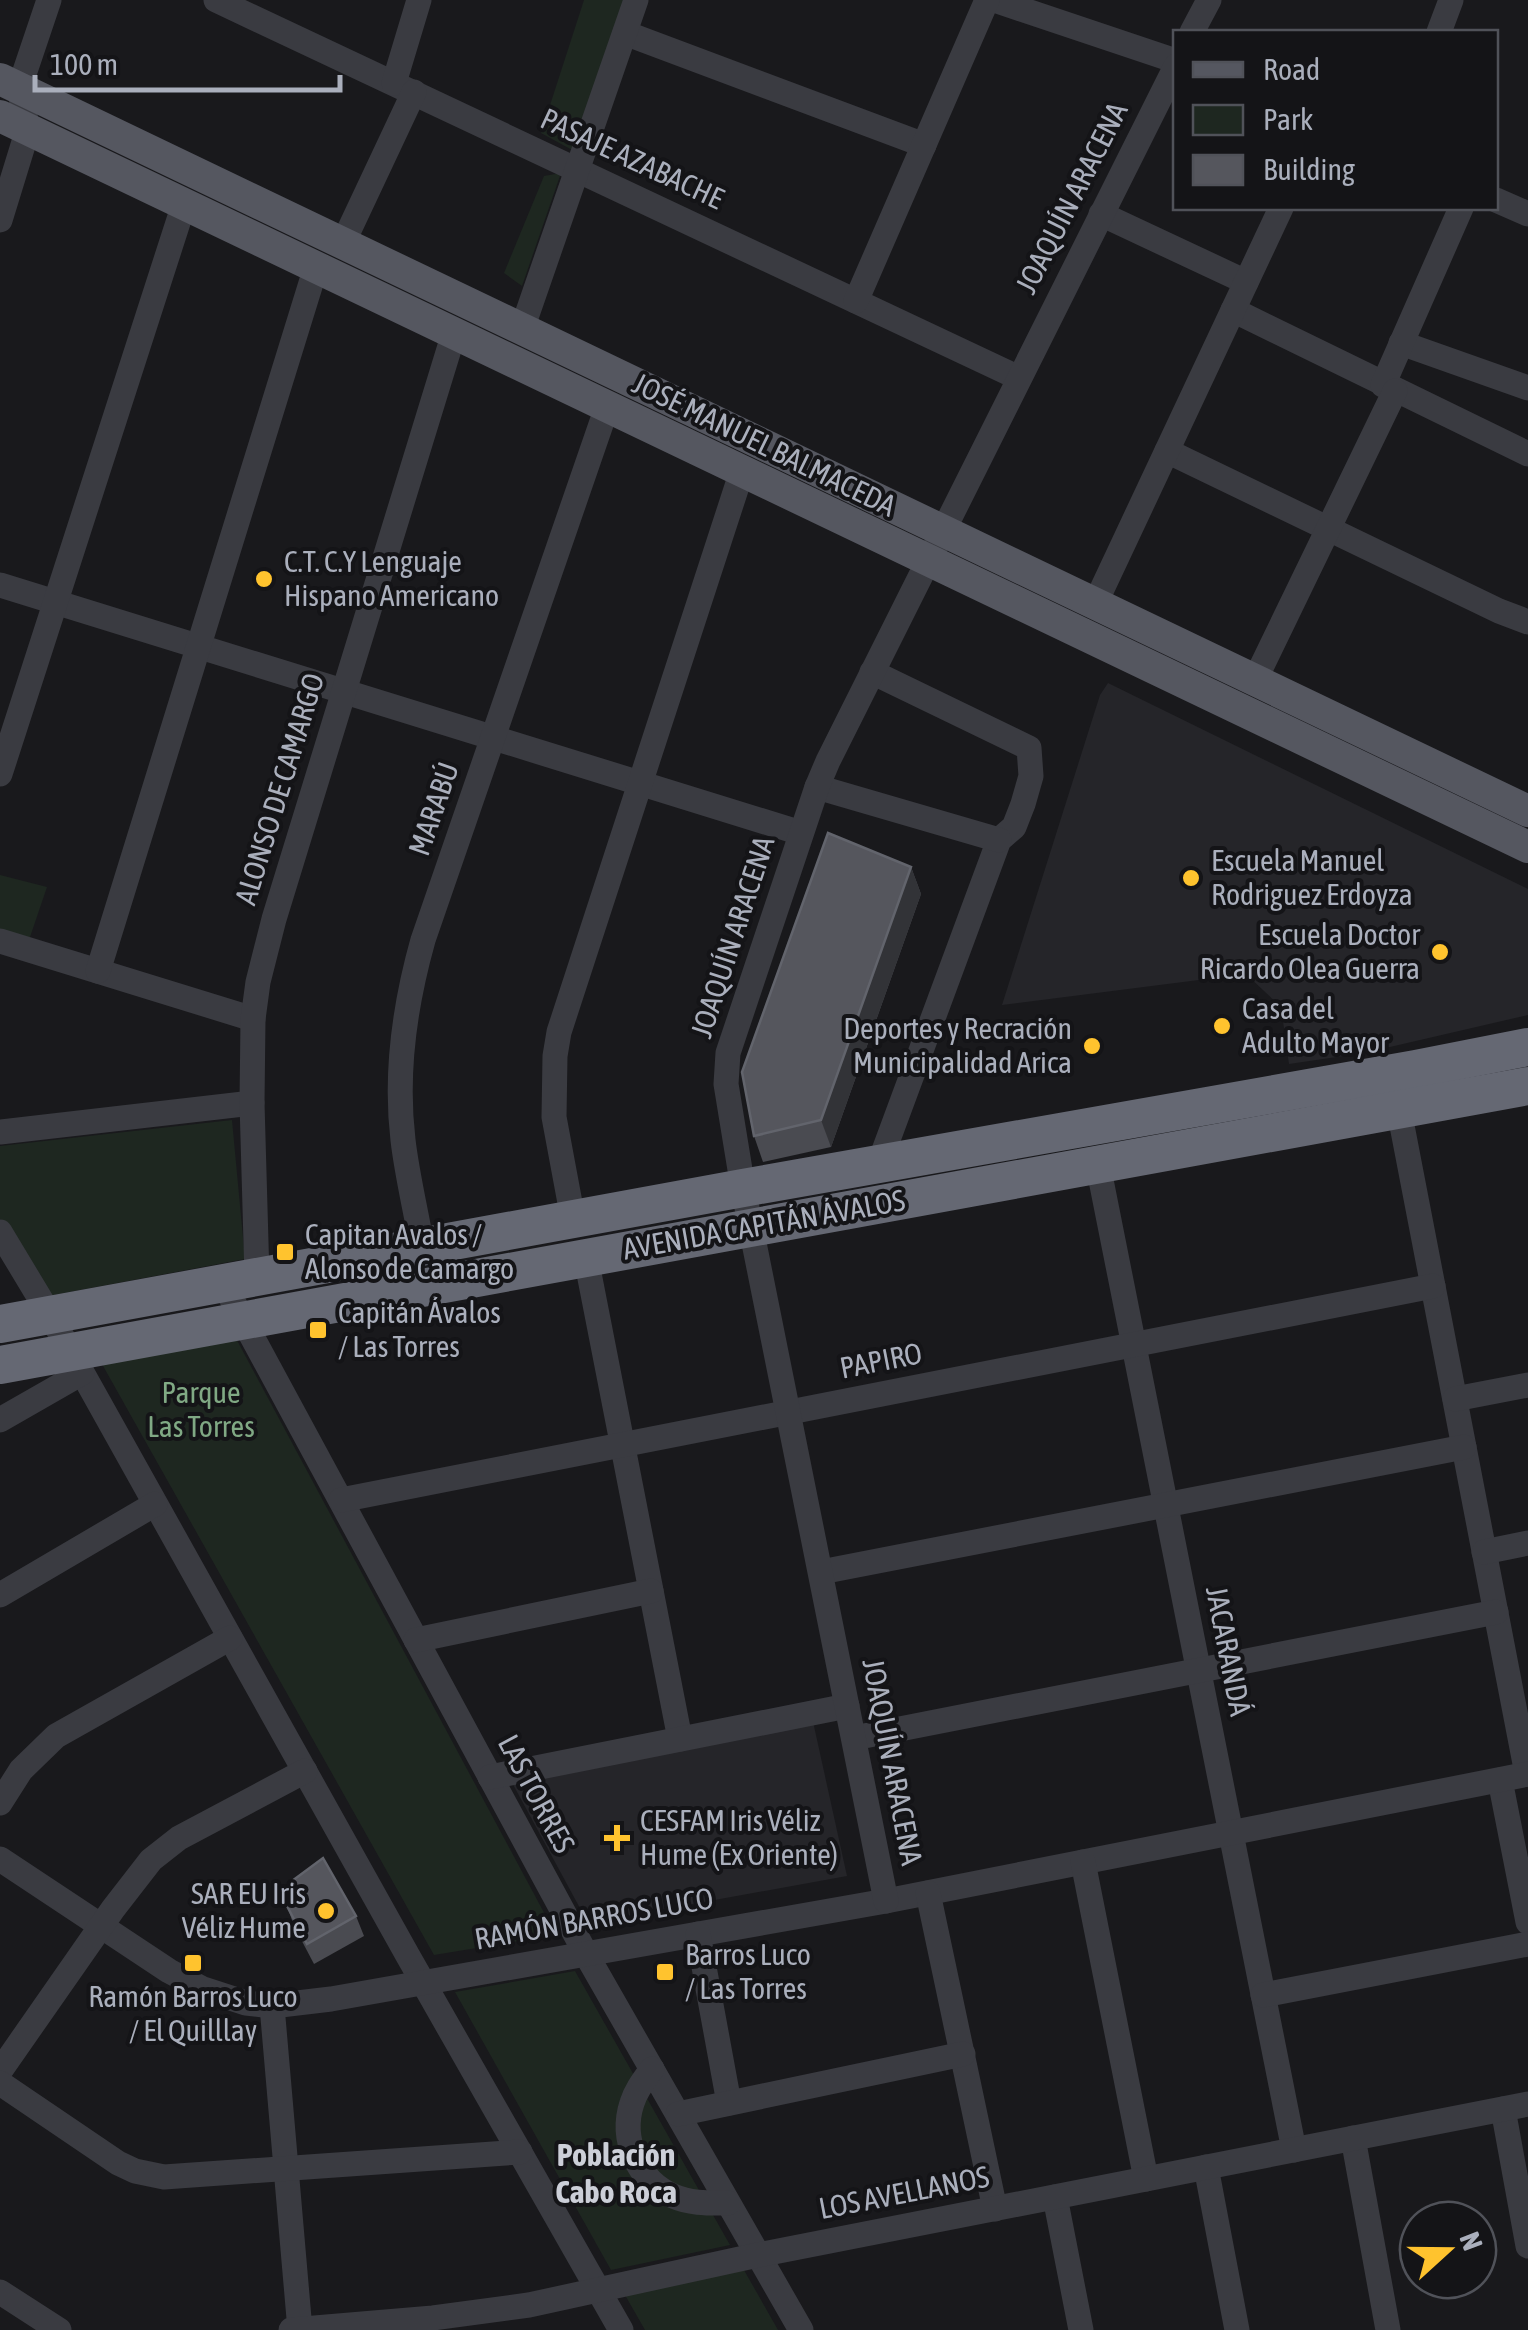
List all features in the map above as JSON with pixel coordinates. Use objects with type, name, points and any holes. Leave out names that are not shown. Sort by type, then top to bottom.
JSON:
[{"type":"highway","name":"AVENIDA CAPITÁN ÁVALOS","points":[[0,1324],[1528,1047]]},
{"type":"highway","name":"AVENIDA CAPITÁN ÁVALOS","points":[[0,1365],[77,1362],[244,1320],[1528,1086]]},
{"type":"main road","name":"JOSÉ MANUEL BALMACEDA","points":[[10,84],[522,330],[1528,847]]},
{"type":"main road","name":"JOSÉ MANUEL BALMACEDA","points":[[14,123],[742,471],[1095,604],[1521,803]]},
{"type":"street","points":[[0,220],[14,123],[10,84],[49,0]]},
{"type":"street","name":"PASAJE AZABACHE","points":[[216,0],[1019,378]]},
{"type":"street","points":[[342,243],[404,88],[419,0]]},
{"type":"street","points":[[522,330],[636,0]]},
{"type":"street","points":[[856,301],[991,0],[1173,62]]},
{"type":"street","points":[[1193,30],[1209,0]]},
{"type":"street","points":[[1441,30],[1450,0]]},
{"type":"street","points":[[625,34],[924,145]]},
{"type":"street","name":"JOAQUÍN ARACENA","points":[[886,1900],[743,1188],[728,1099],[728,1053],[817,787],[1173,69]]},
{"type":"street","points":[[1498,201],[1527,211]]},
{"type":"street","points":[[0,774],[184,204]]},
{"type":"street","points":[[1095,604],[1281,210]]},
{"type":"street","points":[[1255,680],[1328,528],[1460,210]]},
{"type":"street","points":[[1101,214],[1246,282]]},
{"type":"street","points":[[98,971],[316,267]]},
{"type":"street","points":[[1233,310],[1528,454]]},
{"type":"street","name":"ALONSO DE CAMARGO","points":[[240,1280],[258,982],[274,918],[454,333]]},
{"type":"street","points":[[1402,343],[1528,388]]},
{"type":"street","name":"MARABÚ","points":[[422,1247],[403,1138],[406,1012],[423,940],[607,406]]},
{"type":"street","points":[[1167,451],[1528,622]]},
{"type":"street","points":[[573,1219],[554,1117],[555,1056],[560,1032],[742,471]]},
{"type":"street","points":[[0,584],[802,833]]},
{"type":"street","points":[[872,672],[1029,748],[1031,776],[1014,827],[998,840],[879,1164]]},
{"type":"street","points":[[817,787],[998,840]]},
{"type":"street","points":[[0,941],[253,1019]]},
{"type":"street","points":[[0,1132],[252,1103]]},
{"type":"street","points":[[1399,1110],[1528,1774]]},
{"type":"street","name":"JACARANDÁ","points":[[1098,1164],[1294,2150]]},
{"type":"street","points":[[0,1232],[50,1314],[621,2330]]},
{"type":"street","points":[[586,1258],[680,1739]]},
{"type":"street","name":"LAS TORRES","points":[[240,1280],[244,1320],[340,1500],[586,1954],[801,2330]]},
{"type":"street","name":"PAPIRO","points":[[340,1500],[1433,1286]]},
{"type":"street","points":[[0,1420],[77,1362]]},
{"type":"street","points":[[1455,1399],[1528,1385]]},
{"type":"street","points":[[821,1572],[1464,1446]]},
{"type":"street","points":[[0,1594],[156,1504]]},
{"type":"street","points":[[1484,1552],[1528,1543]]},
{"type":"street","points":[[416,1640],[651,1591]]},
{"type":"street","points":[[854,1738],[1496,1612]]},
{"type":"street","points":[[0,1803],[21,1770],[56,1736],[230,1638]]},
{"type":"street","points":[[490,1777],[847,1706]]},
{"type":"street","points":[[0,2071],[151,1860],[169,1845],[305,1771]]},
{"type":"street","name":"RAMÓN BARROS LUCO","points":[[0,1859],[168,1971],[203,1989],[246,2003],[272,2006],[331,2000],[886,1900],[1528,1774]]},
{"type":"street","points":[[1500,1780],[1528,1922]]},
{"type":"street","points":[[1082,1862],[1146,2179]]},
{"type":"street","points":[[928,1892],[995,2209]]},
{"type":"street","points":[[698,1934],[728,2103]]},
{"type":"street","points":[[1263,1995],[1528,1944]]},
{"type":"street","points":[[272,2006],[300,2330]]},
{"type":"street","points":[[678,2114],[962,2054]]},
{"type":"street","points":[[652,2069],[637,2090],[629,2114],[629,2139],[637,2162],[652,2183],[674,2197],[699,2203],[728,2203]]},
{"type":"street","points":[[0,2084],[102,2154],[136,2170],[164,2177],[520,2152]]},
{"type":"street","points":[[1515,2106],[1528,2246]]},
{"type":"street","name":"LOS AVELLANOS","points":[[291,2330],[542,2303],[758,2255],[1515,2106]]},
{"type":"street","points":[[1352,2138],[1388,2330]]},
{"type":"street","points":[[1206,2167],[1236,2330]]},
{"type":"street","points":[[1055,2197],[1082,2330]]},
{"type":"street","points":[[0,2292],[59,2330]]},
{"type":"shaded area","points":[[1108,683],[1528,889],[1528,1015],[1364,1053],[1289,1064],[1281,1007],[1246,974],[1002,1005],[1100,695]]},
{"type":"shaded area","points":[[812,1717],[847,1876],[588,1923],[509,1777]]},
{"type":"green space","points":[[584,0],[625,0],[574,151],[541,133]]},
{"type":"green space","points":[[561,173],[522,286],[504,273],[544,176]]},
{"type":"green space","points":[[0,875],[47,887],[29,940],[0,930]]},
{"type":"green space","points":[[232,1120],[245,1259],[43,1297],[0,1219],[0,1146]]},
{"type":"green space","name":"Parque Las Torres","points":[[232,1331],[556,1935],[434,1955],[98,1357]]},
{"type":"green space","points":[[575,1971],[730,2245],[611,2270],[455,1992]]},
{"type":"green space","points":[[744,2270],[778,2330],[645,2330],[625,2295]]},
{"type":"building","points":[[828,833],[911,867],[821,1120],[754,1136],[742,1072]]},
{"type":"building","name":"SAR EU Iris Véliz Hume","points":[[323,1858],[356,1916],[307,1944],[287,1906],[296,1901],[292,1881]]},
{"type":"place","name":"C.T. C.Y Lenguaje Hispano Americano","points":[[264,579]]},
{"type":"place","name":"Escuela Manuel Rodriguez Erdoyza","points":[[1191,878]]},
{"type":"place","name":"Escuela Doctor Ricardo Olea Guerra","points":[[1440,952]]},
{"type":"place","name":"Casa del Adulto Mayor","points":[[1222,1026]]},
{"type":"place","name":"Deportes y Recración Municipalidad Arica","points":[[1092,1046]]},
{"type":"place","name":"Capitan Avalos / Alonso de Camargo","points":[[285,1252]]},
{"type":"place","name":"Capitán Ávalos / Las Torres","points":[[318,1330]]},
{"type":"place","name":"CESFAM Iris Véliz Hume (Ex Oriente)","points":[[617,1838]]},
{"type":"place","name":"SAR EU Iris Véliz Hume","points":[[326,1911]]},
{"type":"place","name":"Ramón Barros Luco / El Quilllay","points":[[193,1963]]},
{"type":"place","name":"Barros Luco / Las Torres","points":[[665,1972]]},
{"type":"district","name":"Población Cabo Roca","points":[[616,2174]]}]
